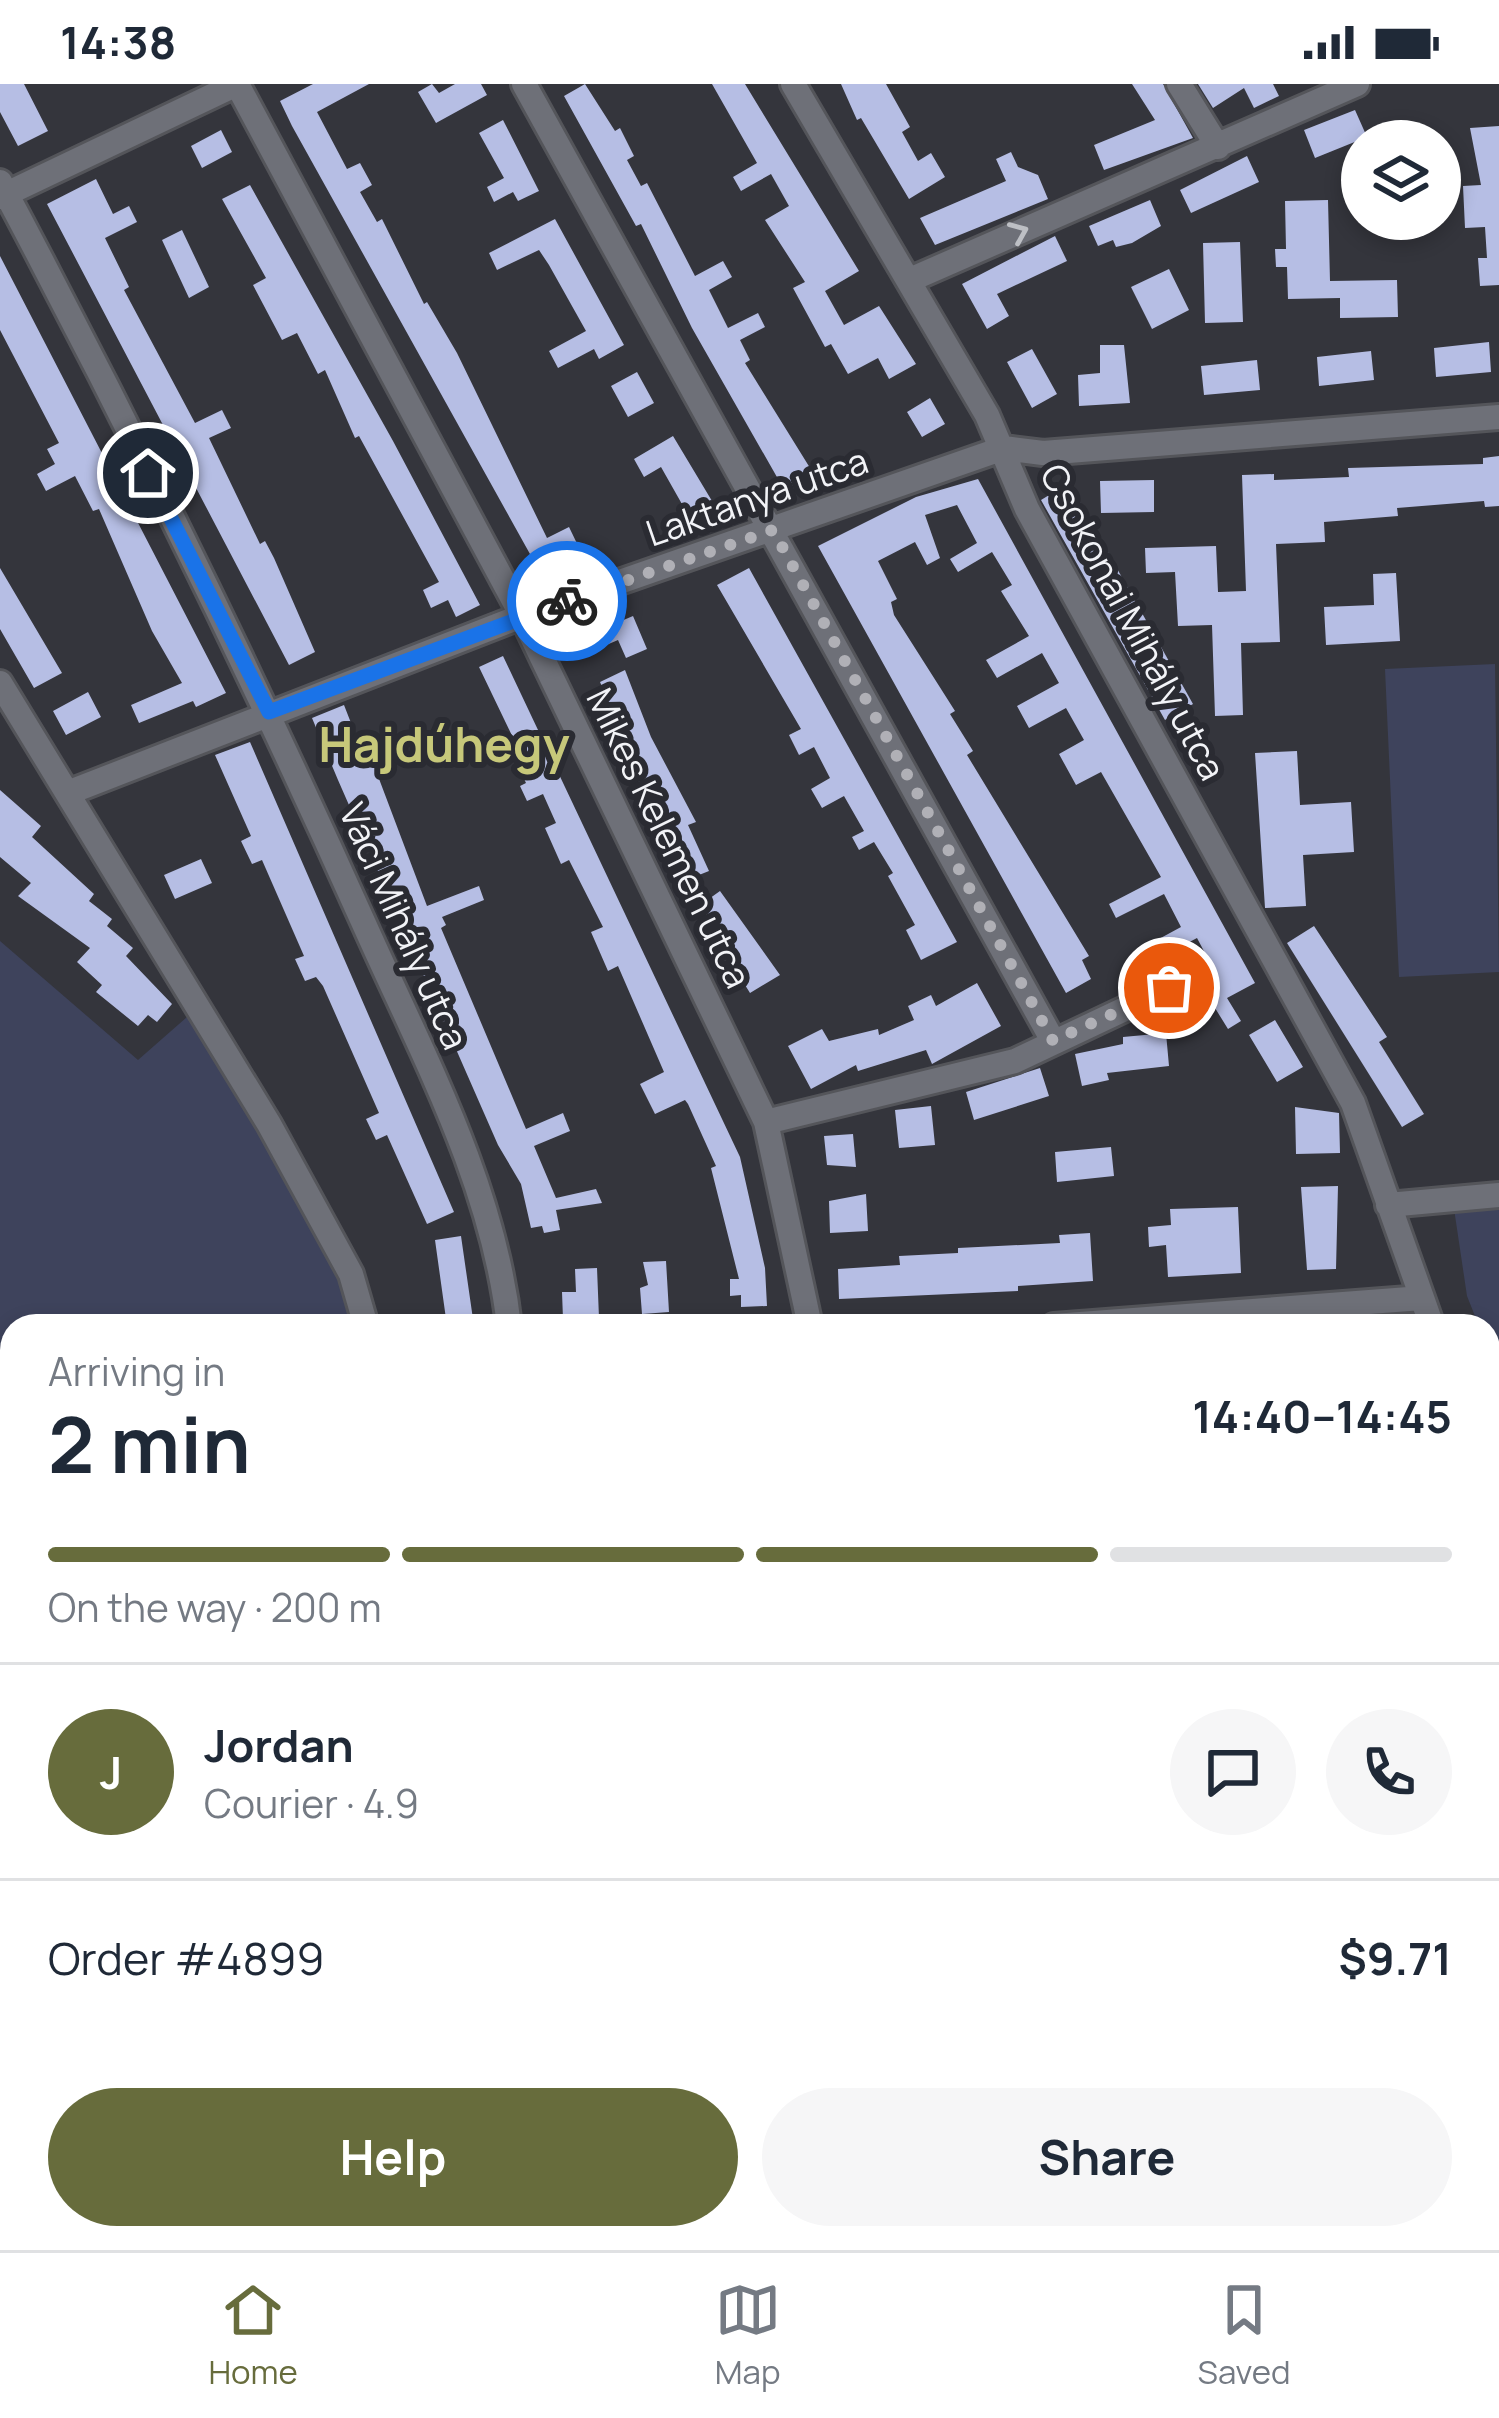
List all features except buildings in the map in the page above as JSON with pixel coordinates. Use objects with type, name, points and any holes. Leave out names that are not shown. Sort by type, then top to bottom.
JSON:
[{"type":"street","points":[[2,191],[237,84]]},
{"type":"street","name":"Mikes Kelemen utca","points":[[237,84],[522,616],[766,1122],[807,1314]]},
{"type":"street","points":[[524,84],[1053,1041]]},
{"type":"street","name":"Csokonai Mihály utca","points":[[793,84],[912,279],[1004,448],[1038,529],[1353,1103],[1422,1298]]},
{"type":"street","points":[[1179,84],[1218,147]]},
{"type":"street","points":[[912,279],[1357,84]]},
{"type":"street","name":"Váci Mihály utca","points":[[2,191],[269,712],[476,1174],[503,1267],[508,1314]]},
{"type":"street","name":"Laktanya utca","points":[[70,792],[522,616],[1004,448],[1043,453],[1499,417]]},
{"type":"street","points":[[0,683],[269,1124],[351,1274],[363,1314]]},
{"type":"street","points":[[766,1122],[1016,1061],[1169,988]]},
{"type":"street","points":[[1388,1205],[1499,1196]]},
{"type":"street","points":[[1212,1314],[1422,1298],[1428,1314]]},
{"type":"shaded area","points":[[1495,664],[1499,972],[1399,977],[1385,669]]},
{"type":"shaded area","points":[[0,941],[138,1060],[195,1010],[362,1306],[358,1314],[0,1314]]},
{"type":"shaded area","points":[[1499,1201],[1499,1314],[1474,1314],[1467,1296],[1453,1202]]},
{"type":"way so far","points":[[567,601],[773,530],[1053,1041],[1169,988]]},
{"type":"district","name":"Hajdúhegy","points":[[444,745]]},
{"type":"route","points":[[148,473],[269,712],[567,601]]}]
